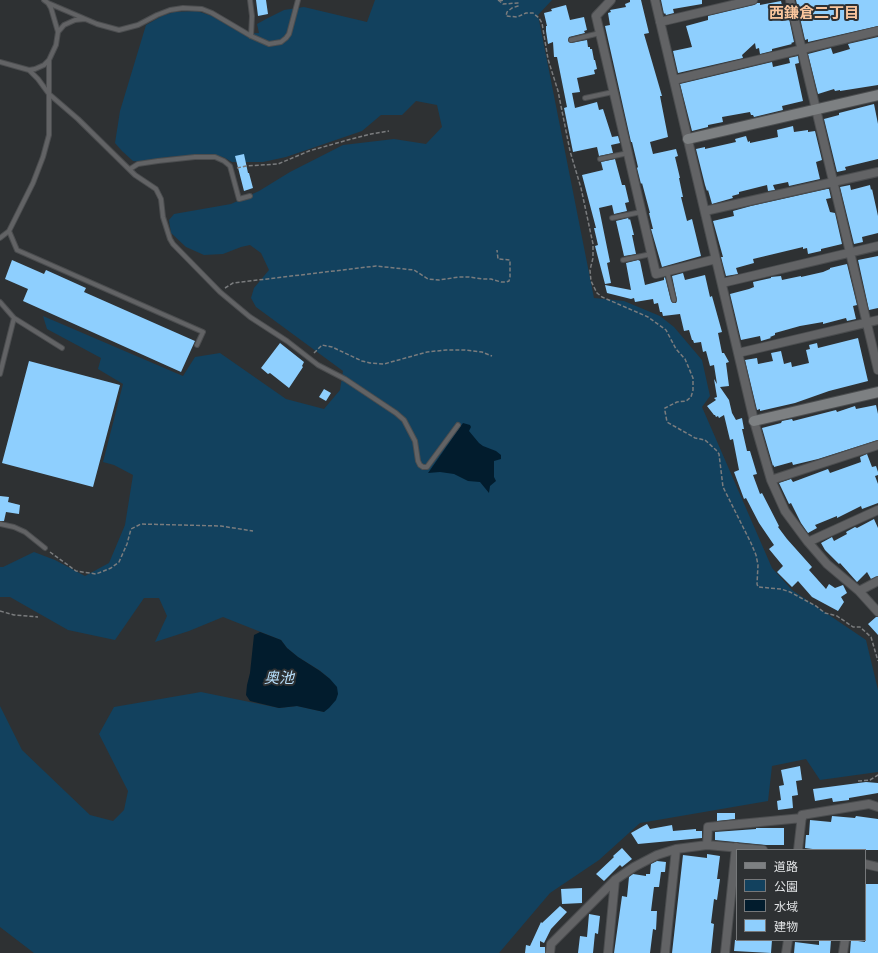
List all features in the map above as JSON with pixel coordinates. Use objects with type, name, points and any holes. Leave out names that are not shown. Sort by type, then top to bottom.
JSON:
[{"type":"street","points":[[612,0],[596,16],[656,274],[716,259]]},
{"type":"street","points":[[655,0],[754,421],[771,480],[785,511],[808,542],[827,564],[859,591],[878,612]]},
{"type":"street","points":[[660,22],[753,0]]},
{"type":"street","points":[[790,0],[878,370]]},
{"type":"street","points":[[674,80],[878,31]]},
{"type":"street","points":[[688,139],[878,95]]},
{"type":"street","points":[[705,212],[878,172]]},
{"type":"street","points":[[722,283],[878,246]]},
{"type":"street","points":[[738,353],[878,320]]},
{"type":"street","points":[[754,421],[878,392]]},
{"type":"street","points":[[771,480],[878,444]]},
{"type":"street","points":[[808,542],[878,510]]},
{"type":"street","points":[[859,591],[878,581]]},
{"type":"street","points":[[798,849],[802,815],[869,804],[878,806]]},
{"type":"street","points":[[707,845],[708,827],[802,818]]},
{"type":"street","points":[[550,953],[551,944],[615,880],[644,861],[657,855],[676,850],[707,845],[754,849]]},
{"type":"street","points":[[724,953],[736,847]]},
{"type":"street","points":[[665,953],[676,850]]},
{"type":"street","points":[[866,864],[878,867]]},
{"type":"street","points":[[608,953],[615,880]]},
{"type":"street","points":[[786,953],[788,941]]},
{"type":"street","points":[[843,953],[845,941]]},
{"type":"lane","points":[[44,0],[105,27],[119,30],[138,25],[164,12],[192,8],[212,12],[251,36],[269,44],[281,42],[286,38],[292,28],[298,0]]},
{"type":"lane","points":[[250,0],[252,16],[251,36]]},
{"type":"lane","points":[[0,62],[29,70],[44,65],[49,60],[56,45],[58,32],[48,3]]},
{"type":"lane","points":[[58,32],[64,25],[75,20],[85,18]]},
{"type":"lane","points":[[571,40],[600,33]]},
{"type":"lane","points":[[0,238],[9,231],[33,183],[43,157],[49,135],[49,60]]},
{"type":"lane","points":[[29,70],[49,94],[78,119],[136,175],[156,189],[161,199],[167,229],[173,244],[220,292],[250,317],[287,341],[318,365],[346,379],[396,413],[404,420],[415,441],[420,465],[427,467],[458,425]]},
{"type":"lane","points":[[585,98],[613,92]]},
{"type":"lane","points":[[600,158],[628,153]]},
{"type":"lane","points":[[130,169],[138,164],[158,161],[194,157],[215,157],[224,161],[230,166],[239,199],[250,196]]},
{"type":"lane","points":[[612,218],[641,212]]},
{"type":"lane","points":[[9,231],[17,250],[203,332],[197,345]]},
{"type":"lane","points":[[623,260],[651,254]]},
{"type":"lane","points":[[667,271],[674,300]]},
{"type":"lane","points":[[0,302],[14,318],[62,348]]},
{"type":"lane","points":[[0,374],[14,318]]},
{"type":"lane","points":[[0,524],[14,527],[25,532],[45,548]]},
{"type":"path","points":[[499,1],[504,0]]},
{"type":"path","points":[[499,1],[507,5],[518,3],[518,6],[512,8],[506,16],[517,17],[526,13],[533,13],[539,18],[542,24],[548,58],[558,91],[593,244],[593,258],[590,270],[591,282],[597,293],[602,298],[648,317],[666,330],[676,349],[685,359],[692,378],[693,390],[691,397],[686,401],[677,402],[665,408],[667,422],[695,438],[705,440],[719,454],[723,487],[756,555],[758,565],[758,587],[781,589],[790,592],[826,613],[837,616],[854,627],[860,627],[871,638],[878,662]]},
{"type":"path","points":[[231,170],[246,166],[278,164],[309,151],[371,134],[389,131]]},
{"type":"path","points":[[220,292],[233,283],[376,266],[414,270],[428,279],[439,280],[469,277],[506,282],[509,281],[510,277],[510,260],[498,259],[497,250]]},
{"type":"path","points":[[309,358],[322,345],[332,347],[370,364],[384,364],[427,352],[446,350],[482,352],[492,356]]},
{"type":"path","points":[[45,548],[76,571],[96,574],[111,568],[119,562],[127,544],[131,529],[141,524],[221,526],[253,531]]},
{"type":"path","points":[[0,611],[14,615],[38,617]]},
{"type":"path","points":[[858,781],[870,780],[878,775]]},
{"type":"green space","points":[[375,0],[552,0],[538,15],[594,298],[624,301],[660,316],[674,327],[702,360],[710,396],[702,407],[772,568],[792,590],[866,640],[878,690],[878,772],[820,780],[806,759],[772,766],[768,801],[640,823],[599,860],[550,893],[499,953],[34,953],[0,927],[0,706],[22,750],[90,815],[113,821],[124,810],[128,791],[99,734],[114,707],[201,692],[279,708],[297,706],[324,712],[330,679],[298,657],[287,648],[281,640],[223,617],[189,631],[155,642],[167,616],[159,598],[144,598],[115,640],[68,630],[10,597],[0,597],[0,567],[3,567],[34,552],[55,560],[85,576],[109,563],[125,525],[133,475],[114,465],[103,462],[123,384],[98,369],[101,358],[47,329],[43,316],[183,376],[195,357],[220,353],[286,399],[324,409],[340,390],[343,371],[256,307],[251,298],[254,288],[269,270],[261,253],[250,245],[223,254],[204,255],[186,247],[171,233],[169,220],[174,214],[231,204],[259,191],[290,172],[343,145],[394,139],[426,144],[442,127],[437,105],[416,101],[402,115],[381,115],[362,131],[286,157],[263,162],[232,162],[223,157],[200,155],[167,157],[143,162],[133,161],[115,143],[120,111],[146,25],[162,16],[174,12],[197,11],[212,16],[243,34],[259,33],[257,24],[284,10],[304,7],[367,22]]},
{"type":"water","points":[[463,423],[470,425],[471,427],[469,431],[479,443],[501,455],[501,459],[494,461],[494,477],[496,481],[490,486],[489,493],[480,482],[468,481],[454,474],[440,472],[428,473]]},
{"type":"water","name":"奥池","points":[[260,632],[281,640],[287,648],[298,657],[330,679],[337,687],[338,694],[336,700],[329,708],[324,712],[297,706],[279,708],[250,701],[246,695],[254,635]]},
{"type":"building","points":[[256,0],[266,0],[268,14],[258,16]]},
{"type":"building","points":[[630,0],[641,0],[649,33],[644,34],[662,96],[660,96],[668,137],[650,142],[653,154],[676,149],[678,156],[675,157],[683,197],[681,197],[687,221],[692,219],[701,256],[662,267],[651,229],[653,229],[650,213],[637,168],[605,26],[610,25],[608,13],[611,12],[610,10],[626,7],[625,4],[630,2]]},
{"type":"building","points":[[661,0],[702,0],[702,4],[673,9],[674,13],[666,15],[665,13],[664,14]]},
{"type":"building","points":[[796,0],[878,0],[878,26],[808,42],[808,39],[805,40]]},
{"type":"building","points":[[781,1],[783,10],[787,9],[794,42],[791,43],[792,44],[760,54],[759,48],[756,49],[755,43],[742,55],[743,58],[678,73],[673,51],[692,47],[686,26],[708,20],[708,16],[757,3],[760,3],[760,5]]},
{"type":"building","points":[[566,5],[570,20],[584,17],[587,30],[584,31],[585,33],[569,37],[568,41],[571,43],[587,40],[588,47],[592,49],[597,69],[594,70],[595,74],[577,78],[580,92],[572,93],[575,108],[597,102],[599,110],[603,109],[612,137],[618,136],[620,143],[611,145],[613,153],[599,156],[597,147],[573,152],[564,108],[567,107],[557,57],[554,57],[553,42],[548,44],[546,31],[547,26],[544,13],[552,11],[551,9]]},
{"type":"building","points":[[878,37],[878,85],[840,91],[835,91],[834,89],[818,94],[808,54],[831,48],[833,54],[850,49],[848,44]]},
{"type":"building","points":[[798,56],[799,63],[795,64],[803,101],[782,106],[783,110],[754,117],[750,112],[722,117],[723,122],[708,125],[708,127],[692,131],[680,84],[772,62],[773,67],[790,63],[789,58]]},
{"type":"building","points":[[874,104],[878,124],[878,159],[845,167],[846,170],[837,172],[824,119],[839,115],[839,113]]},
{"type":"building","points":[[793,126],[794,132],[808,130],[808,132],[815,131],[822,160],[816,162],[820,179],[789,186],[788,182],[773,185],[775,190],[768,191],[767,185],[739,192],[739,194],[732,196],[733,198],[712,204],[705,185],[696,149],[705,147],[705,149],[736,142],[735,139],[746,136],[748,142],[750,141],[750,143],[778,137],[777,130]]},
{"type":"building","points":[[244,154],[253,188],[244,191],[235,156]]},
{"type":"building","points":[[615,159],[622,185],[625,185],[629,202],[625,203],[627,211],[614,214],[612,205],[599,208],[610,262],[607,263],[611,283],[605,284],[595,246],[598,245],[594,228],[596,228],[582,175],[603,170],[601,162]]},
{"type":"building","points":[[850,185],[851,190],[870,185],[878,216],[878,233],[862,237],[863,242],[854,244],[840,187]]},
{"type":"building","points":[[829,189],[831,198],[826,199],[830,212],[835,213],[842,244],[808,254],[807,248],[803,249],[803,247],[753,259],[754,263],[736,268],[738,274],[726,276],[721,257],[723,257],[713,221],[734,216],[733,211]]},
{"type":"building","points":[[628,218],[629,220],[630,219],[634,235],[632,235],[636,254],[624,256],[616,221]]},
{"type":"building","points":[[878,256],[878,308],[869,310],[858,260]]},
{"type":"building","points":[[12,260],[44,274],[46,270],[86,288],[84,292],[195,341],[181,372],[23,301],[28,289],[5,279]]},
{"type":"building","points":[[638,260],[640,261],[645,285],[664,280],[665,277],[671,301],[673,303],[676,303],[677,300],[672,276],[683,273],[685,280],[705,275],[710,297],[712,296],[722,332],[718,333],[722,353],[724,353],[729,362],[726,363],[729,386],[720,387],[729,400],[732,413],[736,420],[742,418],[744,429],[742,429],[747,451],[750,451],[757,474],[753,475],[760,494],[762,493],[779,526],[778,527],[812,567],[809,570],[826,589],[829,584],[835,588],[843,585],[847,593],[841,597],[844,602],[838,611],[812,597],[798,581],[792,587],[777,572],[783,566],[769,549],[774,545],[759,523],[746,498],[744,499],[734,472],[739,470],[733,439],[730,440],[724,415],[719,418],[718,416],[716,417],[707,406],[716,400],[714,398],[717,397],[714,379],[717,384],[714,365],[710,366],[706,351],[703,352],[701,342],[694,343],[689,330],[684,331],[680,314],[663,316],[662,312],[660,312],[658,303],[654,304],[653,299],[635,302],[634,298],[631,299],[607,293],[605,285],[631,290],[626,263]]},
{"type":"building","points":[[847,264],[857,305],[853,306],[856,319],[847,321],[846,318],[823,324],[823,322],[800,326],[775,333],[775,335],[770,337],[771,338],[761,341],[760,336],[741,340],[730,294],[754,287],[753,282],[771,277],[781,276],[782,280],[801,277]]},
{"type":"building","points":[[858,338],[868,381],[829,391],[795,403],[760,411],[760,409],[757,410],[745,360],[757,358],[758,364],[773,361],[771,353],[781,351],[784,364],[791,362],[792,367],[809,363],[806,350],[810,349],[809,345],[817,343],[818,348]]},
{"type":"building","points":[[280,343],[304,362],[303,367],[289,388],[261,368]]},
{"type":"building","points":[[29,361],[120,385],[93,487],[2,463]]},
{"type":"building","points":[[324,389],[331,393],[326,401],[319,397]]},
{"type":"building","points":[[876,405],[878,414],[878,440],[818,459],[793,465],[792,462],[773,466],[762,428],[781,423],[782,421],[792,419],[793,421],[836,410],[837,412],[855,406],[856,409]]},
{"type":"building","points":[[867,454],[872,467],[876,466],[878,472],[878,475],[875,476],[878,484],[878,503],[862,509],[861,506],[837,518],[837,516],[815,525],[817,528],[808,533],[791,503],[789,504],[779,483],[791,479],[793,482],[828,469],[830,473],[861,462],[860,457]]},
{"type":"building","points":[[0,496],[9,497],[8,502],[20,505],[19,514],[6,512],[4,521],[0,521]]},
{"type":"building","points":[[874,519],[878,528],[878,576],[871,579],[867,572],[857,582],[840,563],[839,564],[825,550],[821,543],[832,537],[834,541],[847,534],[846,532],[855,527],[857,528]]},
{"type":"building","points":[[878,617],[878,635],[868,624]]},
{"type":"building","points":[[800,766],[802,780],[796,781],[798,795],[792,796],[793,808],[778,810],[777,801],[781,800],[779,786],[784,785],[781,770]]},
{"type":"building","points":[[866,782],[878,783],[878,793],[849,798],[849,800],[833,802],[832,798],[815,801],[813,789]]},
{"type":"building","points":[[717,813],[735,813],[735,819],[717,821]]},
{"type":"building","points":[[832,816],[855,818],[856,816],[878,819],[878,850],[805,848],[806,835],[809,835],[810,820],[831,822]]},
{"type":"building","points":[[647,824],[650,829],[672,825],[673,831],[696,829],[696,831],[702,831],[702,838],[638,844],[631,833]]},
{"type":"building","points":[[756,828],[784,828],[784,845],[766,845],[715,840],[715,832]]},
{"type":"building","points":[[622,848],[632,859],[622,867],[620,865],[604,881],[596,874]]},
{"type":"building","points":[[707,854],[720,856],[717,879],[720,879],[717,900],[714,899],[711,923],[714,924],[711,953],[672,953],[683,855],[707,858]]},
{"type":"building","points":[[657,861],[666,862],[665,872],[661,872],[659,887],[654,887],[651,911],[657,911],[656,930],[653,929],[650,953],[614,953],[622,896],[627,897],[629,877],[633,874],[646,876],[646,874],[650,874],[651,864]]},
{"type":"building","points":[[866,884],[878,884],[878,953],[850,953],[851,941],[865,942]]},
{"type":"building","points":[[582,888],[582,903],[562,904],[561,889]]},
{"type":"building","points":[[560,906],[567,912],[551,929],[544,943],[540,941],[540,947],[545,947],[545,953],[525,953],[526,945],[530,946],[541,922],[542,923]]},
{"type":"building","points":[[589,914],[600,916],[598,934],[595,933],[593,953],[578,953],[580,936],[587,937]]},
{"type":"building","points":[[735,940],[772,941],[771,953],[734,951]]},
{"type":"building","points":[[819,941],[831,941],[830,953],[794,953],[795,942],[819,945]]},
{"type":"district","name":"西鎌倉二丁目","points":[[814,13]]}]
